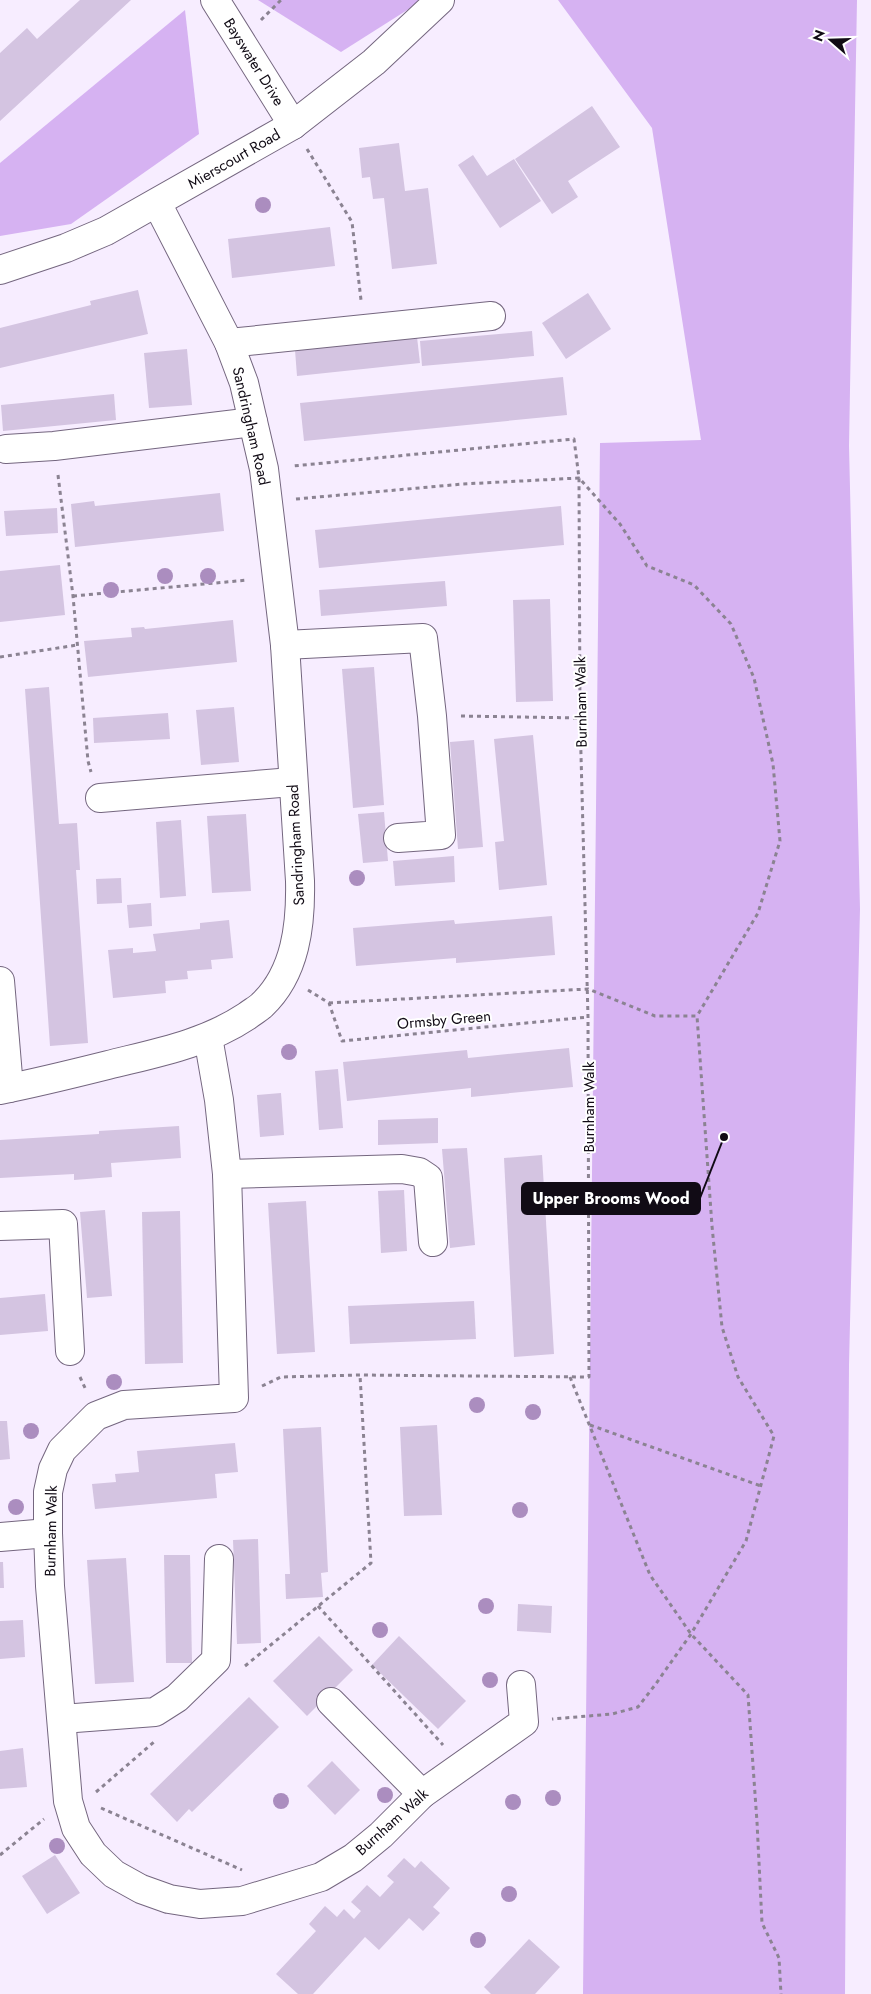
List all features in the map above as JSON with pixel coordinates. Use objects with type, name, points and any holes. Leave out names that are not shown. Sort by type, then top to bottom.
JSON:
[{"type":"street","name":"Bayswater Drive","points":[[215,0],[293,125]]},
{"type":"street","name":"Mierscourt Road","points":[[0,270],[98,234],[157,203],[293,125],[374,62],[440,0]]},
{"type":"street","name":"Sandringham Road","points":[[4,1089],[162,1052],[208,1037],[238,1022],[262,1005],[284,974],[293,953],[298,931],[300,881],[292,782],[285,645],[264,469],[244,383],[229,342],[157,203]]},
{"type":"street","points":[[229,342],[491,316]]},
{"type":"street","points":[[6,449],[54,446],[253,422]]},
{"type":"street","points":[[285,645],[423,638],[432,716],[441,835],[398,838]]},
{"type":"street","points":[[100,798],[292,782]]},
{"type":"street","points":[[0,981],[4,1089]]},
{"type":"street","points":[[208,1037],[219,1100],[227,1174],[234,1398]]},
{"type":"street","points":[[227,1174],[402,1169],[419,1172],[428,1178],[433,1242]]},
{"type":"street","points":[[0,1226],[62,1224],[70,1351]]},
{"type":"street","name":"Burnham Walk","points":[[234,1398],[124,1405],[96,1416],[62,1450],[53,1469],[48,1492],[48,1533],[50,1586],[62,1719],[76,1801],[76,1828],[93,1854],[114,1874],[141,1889],[169,1899],[200,1904],[242,1901],[284,1889],[321,1877],[352,1858],[381,1835],[422,1794],[524,1722]]},
{"type":"street","points":[[0,1537],[48,1533]]},
{"type":"street","points":[[62,1719],[155,1712],[177,1698],[216,1660],[219,1559]]},
{"type":"street","points":[[521,1685],[524,1722]]},
{"type":"street","points":[[331,1702],[422,1794]]},
{"type":"path","points":[[293,125],[352,222],[364,328]]},
{"type":"path","name":"Burnham Walk","points":[[234,1398],[281,1377],[360,1375],[589,1377],[588,989],[580,718],[579,478],[574,439],[264,469]]},
{"type":"path","points":[[54,446],[73,596],[88,761],[100,798]]},
{"type":"path","points":[[268,502],[464,484],[579,478],[620,524],[647,566],[694,585],[731,624],[754,678],[771,754],[780,841],[758,913],[697,1016],[712,1226],[722,1327],[738,1377],[774,1436],[746,1541],[691,1634],[638,1707],[612,1714],[524,1722]]},
{"type":"path","points":[[73,596],[276,578]]},
{"type":"path","points":[[0,657],[77,645]]},
{"type":"path","points":[[432,716],[580,718]]},
{"type":"path","points":[[284,974],[328,1003]]},
{"type":"path","points":[[588,989],[655,1016],[697,1016]]},
{"type":"path","name":"Ormsby Green","points":[[588,989],[328,1003],[342,1041],[588,1017]]},
{"type":"path","points":[[70,1351],[96,1416]]},
{"type":"path","points":[[216,1660],[231,1677],[371,1563],[360,1375]]},
{"type":"path","points":[[570,1377],[650,1575],[691,1634],[748,1695],[762,1923],[779,1958],[781,1994]]},
{"type":"path","points":[[590,1425],[761,1486]]},
{"type":"path","points":[[318,1606],[462,1766]]},
{"type":"path","points":[[0,1855],[158,1739]]},
{"type":"path","points":[[76,1801],[284,1889]]},
{"type":"shaded area","points":[[258,0],[423,0],[341,52]]},
{"type":"shaded area","points":[[558,0],[857,0],[849,446],[860,909],[849,1365],[845,1994],[583,1994],[600,443],[701,440],[652,128]]},
{"type":"shaded area","points":[[185,10],[199,134],[71,224],[0,236],[0,163]]},
{"type":"building","points":[[80,0],[131,0],[0,121],[0,53],[27,28],[37,39]]},
{"type":"building","points":[[592,106],[620,147],[568,181],[578,197],[552,214],[515,159]]},
{"type":"building","points":[[399,143],[405,191],[428,188],[437,264],[392,269],[384,198],[373,199],[370,177],[362,178],[359,148]]},
{"type":"building","points":[[473,155],[487,176],[514,159],[541,201],[500,228],[458,165]]},
{"type":"building","points":[[330,227],[335,266],[232,278],[228,239]]},
{"type":"building","points":[[138,290],[148,334],[0,368],[0,328],[91,305],[90,301]]},
{"type":"building","points":[[588,293],[611,329],[566,359],[542,323]]},
{"type":"building","points":[[532,331],[534,356],[422,366],[420,341]]},
{"type":"building","points":[[417,337],[420,363],[297,376],[295,350]]},
{"type":"building","points":[[187,349],[192,405],[149,408],[144,353]]},
{"type":"building","points":[[563,377],[567,415],[304,441],[300,403]]},
{"type":"building","points":[[114,394],[116,420],[3,431],[1,405]]},
{"type":"building","points":[[220,493],[224,531],[75,547],[71,504],[94,501],[95,506]]},
{"type":"building","points":[[561,506],[564,545],[319,568],[315,530]]},
{"type":"building","points":[[57,508],[58,533],[6,536],[4,511]]},
{"type":"building","points":[[60,565],[65,615],[0,622],[0,571]]},
{"type":"building","points":[[445,581],[447,606],[321,616],[319,590]]},
{"type":"building","points":[[550,599],[553,701],[516,702],[513,600]]},
{"type":"building","points":[[233,620],[237,662],[88,677],[84,641],[132,637],[131,628],[144,627],[145,629]]},
{"type":"building","points":[[374,667],[384,805],[353,808],[342,669]]},
{"type":"building","points":[[49,687],[59,824],[77,823],[80,870],[76,870],[88,1043],[50,1046],[25,689]]},
{"type":"building","points":[[234,707],[239,762],[201,765],[196,710]]},
{"type":"building","points":[[168,713],[170,739],[94,743],[93,718]]},
{"type":"building","points":[[533,735],[547,885],[499,890],[495,842],[504,841],[494,739]]},
{"type":"building","points":[[474,740],[483,847],[458,849],[450,742]]},
{"type":"building","points":[[384,812],[388,861],[363,863],[358,814]]},
{"type":"building","points":[[246,814],[251,891],[212,893],[207,816]]},
{"type":"building","points":[[181,820],[186,896],[160,898],[156,822]]},
{"type":"building","points":[[454,856],[455,882],[395,886],[393,861]]},
{"type":"building","points":[[121,878],[122,903],[97,904],[96,879]]},
{"type":"building","points":[[151,903],[152,926],[129,928],[127,905]]},
{"type":"building","points":[[552,916],[555,955],[456,963],[456,958],[356,966],[353,928],[454,920],[455,924]]},
{"type":"building","points":[[229,920],[233,958],[211,960],[212,969],[187,971],[188,979],[165,981],[166,993],[113,998],[108,950],[133,948],[133,953],[156,951],[153,934],[200,929],[200,923]]},
{"type":"building","points":[[569,1048],[573,1087],[471,1097],[471,1088],[347,1101],[343,1062],[467,1050],[468,1058]]},
{"type":"building","points":[[338,1069],[343,1128],[319,1130],[315,1071]]},
{"type":"building","points":[[281,1093],[284,1135],[260,1137],[257,1095]]},
{"type":"building","points":[[438,1118],[438,1143],[378,1145],[378,1120]]},
{"type":"building","points":[[179,1126],[181,1158],[111,1163],[112,1177],[74,1180],[74,1174],[0,1178],[0,1140],[99,1134],[99,1131]]},
{"type":"building","points":[[467,1148],[475,1245],[450,1248],[442,1149]]},
{"type":"building","points":[[542,1155],[554,1354],[514,1357],[504,1158]]},
{"type":"building","points":[[404,1190],[407,1251],[381,1253],[378,1191]]},
{"type":"building","points":[[306,1201],[315,1352],[277,1354],[268,1203]]},
{"type":"building","points":[[105,1210],[112,1296],[87,1298],[80,1212]]},
{"type":"building","points":[[180,1211],[183,1363],[145,1364],[142,1212]]},
{"type":"building","points":[[45,1294],[48,1331],[0,1335],[0,1298]]},
{"type":"building","points":[[474,1301],[476,1339],[350,1344],[348,1306]]},
{"type":"building","points":[[0,1421],[7,1421],[10,1459],[0,1460]]},
{"type":"building","points":[[437,1425],[442,1515],[404,1516],[400,1427]]},
{"type":"building","points":[[321,1427],[328,1572],[321,1573],[323,1597],[286,1599],[285,1574],[290,1574],[283,1429]]},
{"type":"building","points":[[235,1443],[238,1472],[215,1474],[217,1498],[95,1509],[92,1484],[116,1482],[115,1474],[139,1472],[137,1451]]},
{"type":"building","points":[[258,1539],[261,1643],[237,1644],[233,1540]]},
{"type":"building","points":[[164,1555],[190,1555],[192,1663],[166,1663]]},
{"type":"building","points":[[126,1558],[134,1682],[95,1684],[87,1560]]},
{"type":"building","points":[[0,1562],[3,1562],[4,1588],[0,1588]]},
{"type":"building","points":[[518,1604],[552,1606],[551,1633],[517,1631]]},
{"type":"building","points":[[23,1620],[25,1657],[0,1659],[0,1621]]},
{"type":"building","points":[[319,1636],[353,1670],[307,1716],[273,1681]]},
{"type":"building","points":[[399,1636],[466,1701],[438,1729],[372,1665]]},
{"type":"building","points":[[249,1697],[279,1727],[192,1812],[189,1809],[177,1822],[150,1794]]},
{"type":"building","points":[[23,1748],[27,1787],[0,1789],[0,1751]]},
{"type":"building","points":[[332,1761],[360,1790],[335,1815],[307,1786]]},
{"type":"building","points":[[55,1855],[80,1893],[47,1914],[22,1876]]},
{"type":"building","points":[[404,1858],[415,1868],[421,1861],[450,1888],[433,1907],[440,1913],[423,1931],[409,1918],[379,1950],[365,1937],[313,1994],[298,1994],[276,1974],[316,1931],[309,1924],[325,1906],[337,1917],[344,1909],[354,1919],[361,1911],[351,1902],[367,1885],[380,1897],[394,1882],[387,1876]]},
{"type":"building","points":[[529,1939],[560,1967],[535,1994],[491,1994],[484,1987]]},
{"type":"place","name":"Upper Brooms Wood","points":[[724,1137]]}]
